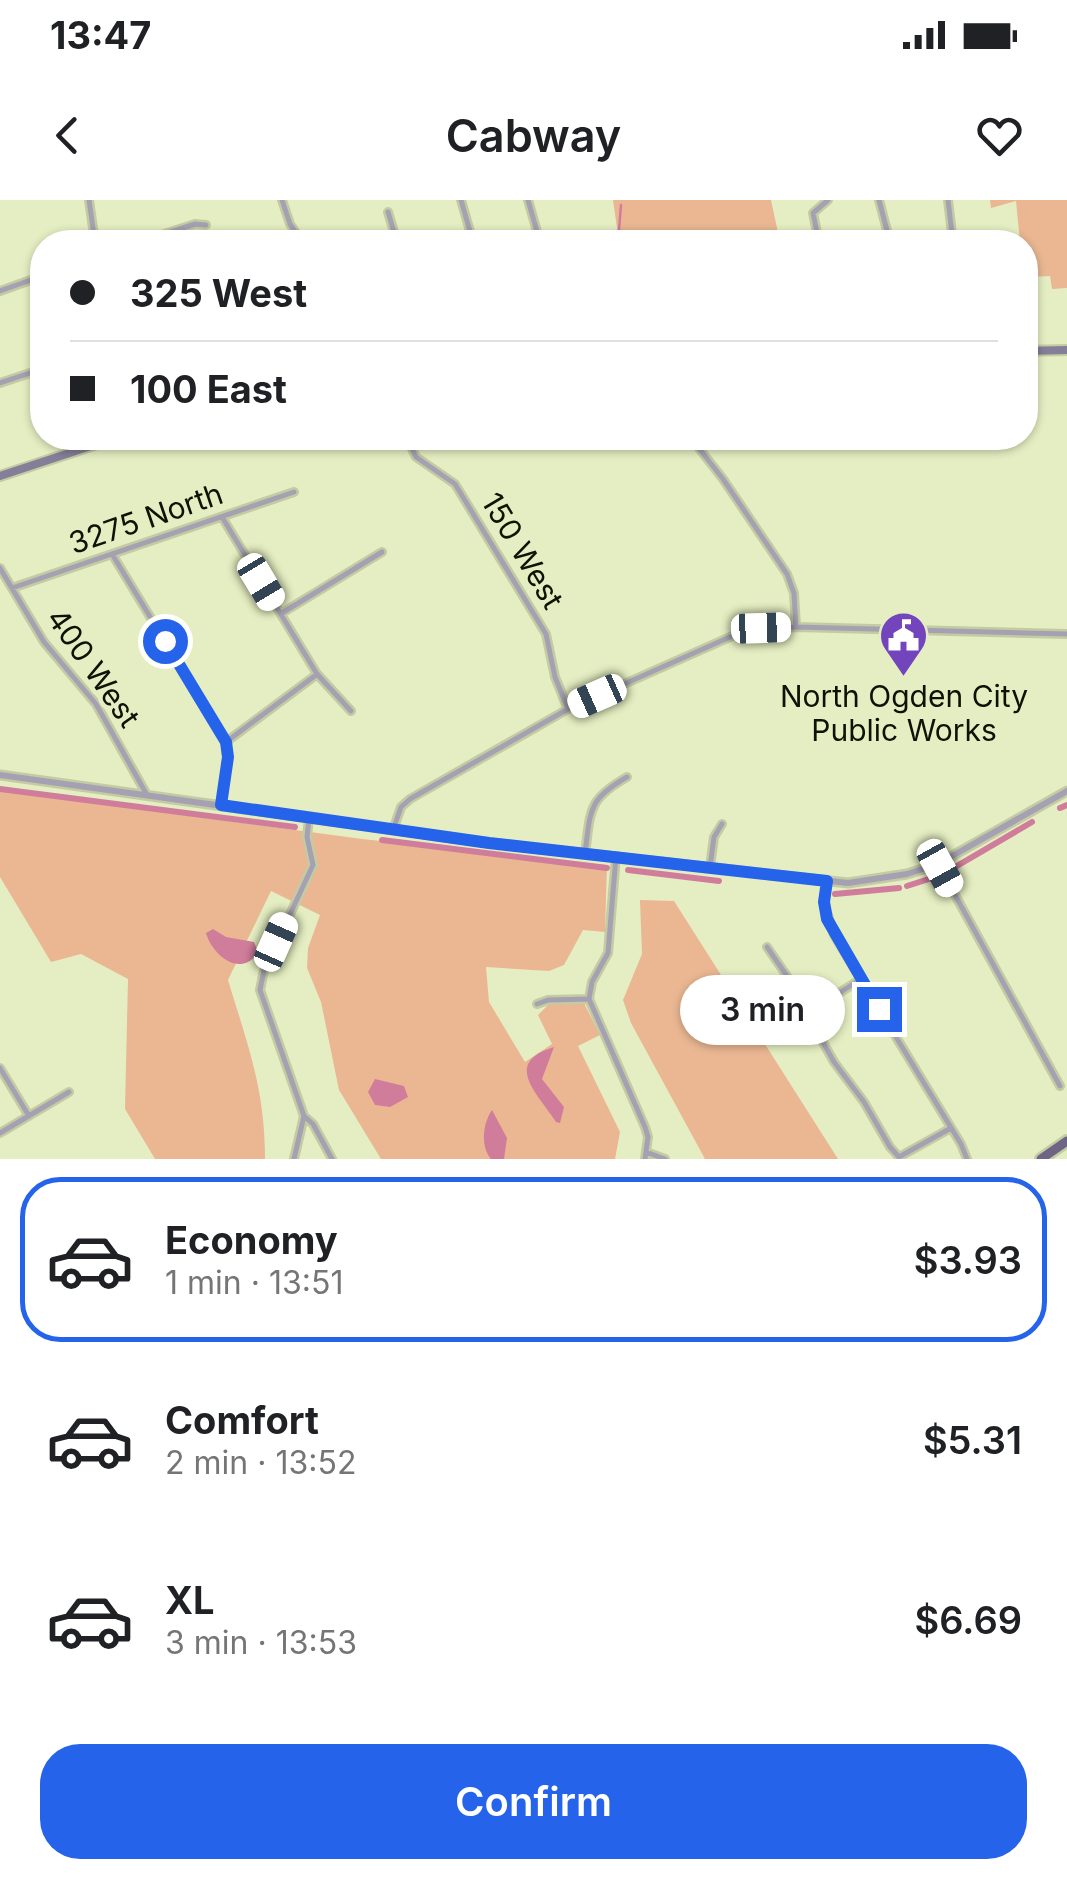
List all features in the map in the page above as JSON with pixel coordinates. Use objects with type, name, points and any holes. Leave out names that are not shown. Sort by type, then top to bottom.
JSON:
[{"type":"main road","points":[[1038,351],[1067,350]]},
{"type":"main road","points":[[0,476],[79,450]]},
{"type":"main road","points":[[1041,1159],[1067,1141]]},
{"type":"street","points":[[89,200],[93,230]]},
{"type":"street","points":[[282,200],[294,230]]},
{"type":"street","points":[[461,200],[470,230]]},
{"type":"street","points":[[528,200],[537,230]]},
{"type":"street","points":[[817,230],[813,213],[828,200]]},
{"type":"street","points":[[879,200],[887,230]]},
{"type":"street","points":[[948,200],[952,230]]},
{"type":"street","points":[[388,212],[393,230]]},
{"type":"street","points":[[177,230],[206,225]]},
{"type":"street","points":[[0,291],[30,280]]},
{"type":"street","points":[[0,383],[30,372]]},
{"type":"street","name":"150 West","points":[[413,450],[416,457],[455,484],[546,634],[568,709]]},
{"type":"street","points":[[700,450],[787,574],[794,593],[796,627]]},
{"type":"street","name":"3275 North","points":[[12,588],[294,492]]},
{"type":"street","points":[[222,517],[317,674],[351,711]]},
{"type":"street","points":[[280,614],[382,552]]},
{"type":"street","points":[[112,554],[226,742],[228,757],[221,805]]},
{"type":"street","name":"400 West","points":[[0,568],[44,642],[96,704],[146,795]]},
{"type":"street","points":[[393,830],[400,808],[410,798],[568,709],[739,633],[796,627],[1067,634]]},
{"type":"street","points":[[226,742],[317,674]]},
{"type":"street","points":[[0,775],[393,830],[848,883],[888,878],[938,864],[1067,791]]},
{"type":"street","points":[[584,853],[591,810],[599,795],[627,777]]},
{"type":"street","points":[[309,818],[307,838],[312,865],[264,970],[260,990],[304,1116],[313,1124],[332,1159]]},
{"type":"street","points":[[710,867],[714,837],[722,824]]},
{"type":"street","points":[[616,856],[608,953],[592,982],[589,999],[645,1127],[646,1155],[664,1159]]},
{"type":"street","points":[[938,864],[1060,1086]]},
{"type":"street","points":[[827,881],[827,919],[967,1159]]},
{"type":"street","points":[[767,947],[810,1011],[834,1062],[899,1157],[952,1128]]},
{"type":"street","points":[[810,1011],[861,979]]},
{"type":"street","points":[[536,1004],[589,999]]},
{"type":"street","points":[[0,1068],[28,1116]]},
{"type":"street","points":[[0,1133],[69,1092]]},
{"type":"street","points":[[294,1159],[304,1116]]},
{"type":"shaded area","points":[[613,200],[771,200],[777,230],[617,230]]},
{"type":"shaded area","points":[[990,200],[1067,200],[1067,288],[1052,289],[1050,276],[1038,277],[1038,230],[1019,230],[1016,201],[991,208]]},
{"type":"shaded area","points":[[0,790],[362,839],[607,865],[605,932],[583,930],[564,965],[549,971],[486,967],[489,1002],[525,1062],[552,1044],[538,1015],[550,1003],[584,1003],[600,1035],[578,1046],[620,1132],[615,1159],[381,1159],[339,1090],[321,1002],[307,968],[308,948],[320,915],[271,891],[228,980],[259,1089],[265,1159],[155,1159],[125,1109],[128,979],[81,954],[51,962],[0,877]]},
{"type":"shaded area","points":[[640,900],[674,901],[838,1159],[705,1159],[631,1023],[623,1000],[642,954]]},
{"type":"shaded area","points":[[213,929],[226,937],[254,942],[258,952],[244,964],[228,961],[209,941],[206,933]]},
{"type":"shaded area","points":[[554,1047],[542,1079],[564,1107],[560,1123],[534,1091],[527,1071],[538,1054]]},
{"type":"shaded area","points":[[375,1079],[404,1086],[408,1097],[390,1107],[375,1105],[368,1092]]},
{"type":"shaded area","points":[[492,1110],[507,1138],[504,1159],[491,1159],[485,1148],[485,1128]]},
{"type":"waterway","points":[[619,230],[621,205]]},
{"type":"waterway","points":[[0,789],[295,827]]},
{"type":"waterway","points":[[1060,808],[1067,805]]},
{"type":"waterway","points":[[950,870],[1032,822]]},
{"type":"waterway","points":[[382,840],[607,868]]},
{"type":"waterway","points":[[628,870],[719,881]]},
{"type":"waterway","points":[[907,886],[935,877]]},
{"type":"waterway","points":[[835,894],[899,888]]},
{"type":"place","name":"North Ogden City Public Works","points":[[904,678]]},
{"type":"route","points":[[165,641],[226,742],[228,757],[221,805],[489,843],[827,881],[827,919],[879,1009]]}]
